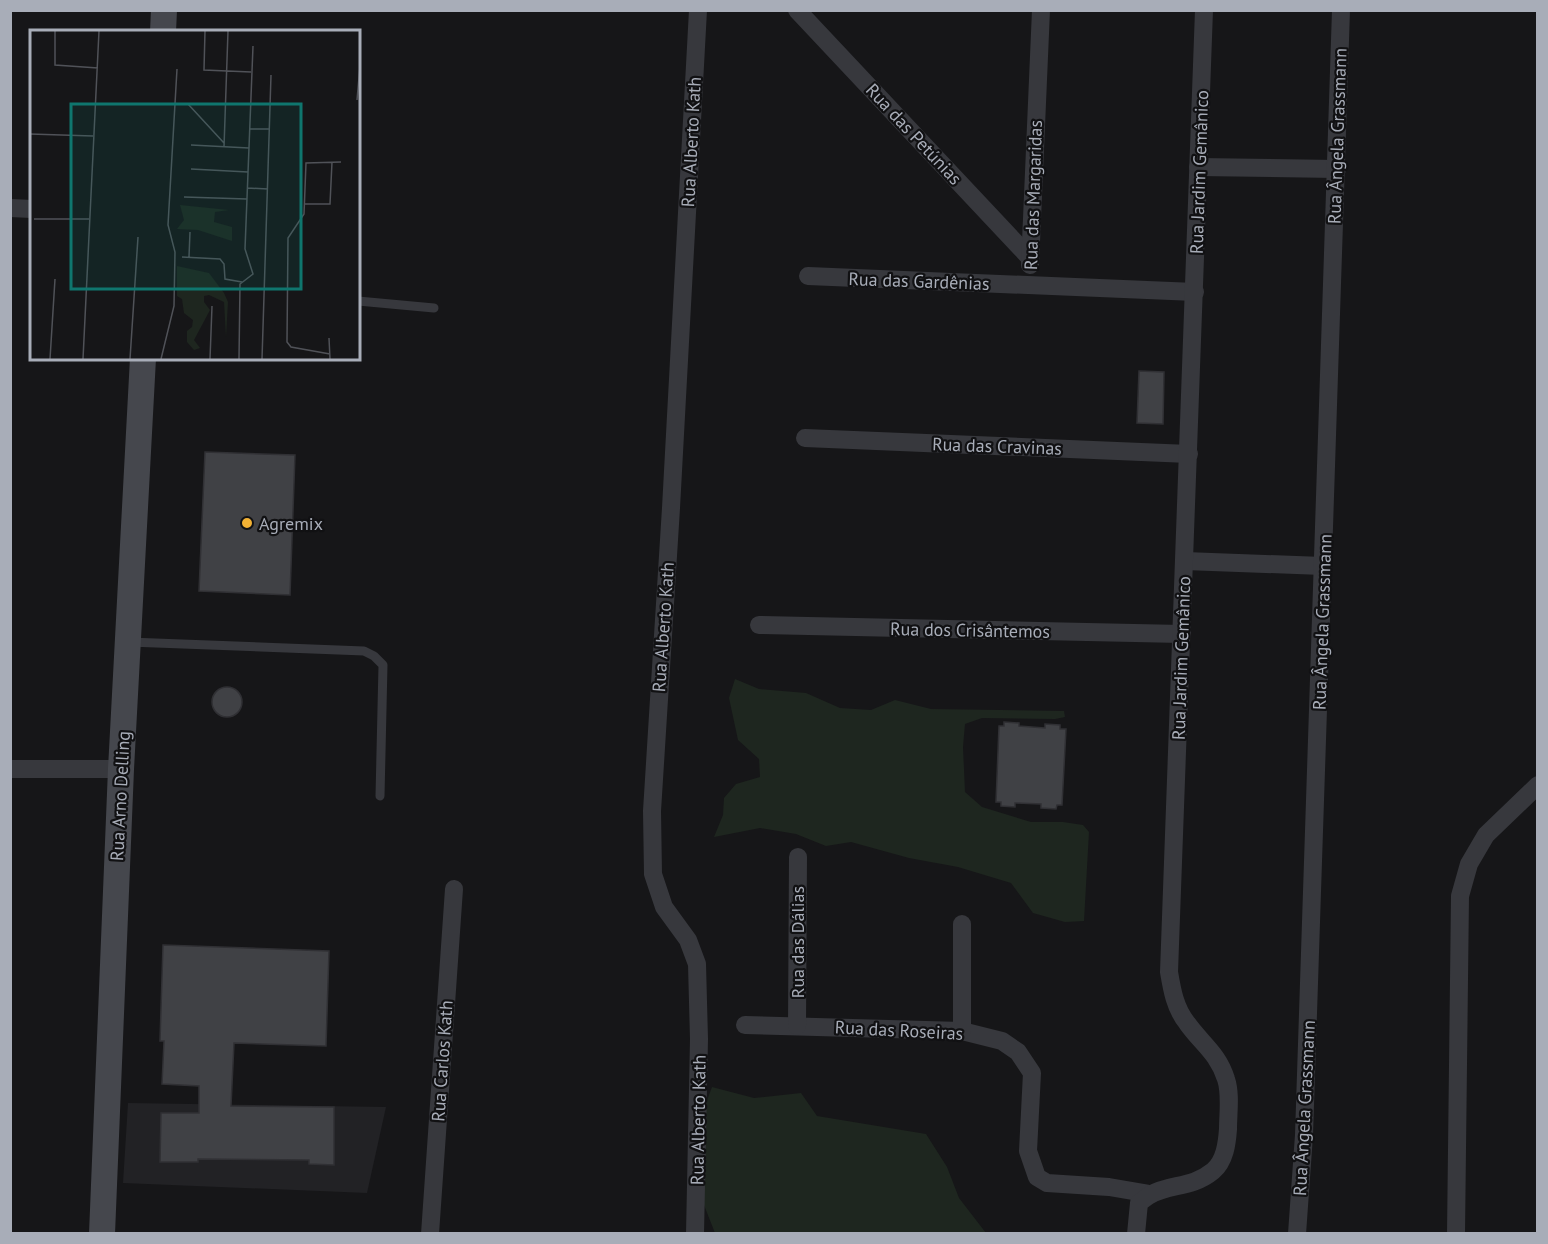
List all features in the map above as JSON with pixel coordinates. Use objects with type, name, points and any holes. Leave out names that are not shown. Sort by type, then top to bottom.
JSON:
[{"type":"street","points":[[163,30],[164,10]]},
{"type":"street","name":"Rua Alberto Kath","points":[[695,1233],[699,1039],[697,964],[688,940],[664,907],[653,874],[652,811],[698,10]]},
{"type":"street","name":"Rua das Petúnias","points":[[797,10],[1030,258]]},
{"type":"street","name":"Rua das Margaridas","points":[[1041,10],[1029,285],[1195,292]]},
{"type":"street","name":"Rua Jardim Gemânico","points":[[1150,1194],[1184,1186],[1202,1179],[1216,1169],[1224,1155],[1227,1140],[1229,1102],[1226,1081],[1210,1047],[1186,1022],[1174,1000],[1169,972],[1204,10]]},
{"type":"street","name":"Rua Ângela Grassmann","points":[[1297,1233],[1304,1135],[1341,10]]},
{"type":"street","points":[[1198,167],[1337,169]]},
{"type":"street","points":[[10,208],[30,209]]},
{"type":"street","name":"Rua das Gardênias","points":[[808,276],[1029,285]]},
{"type":"street","name":"Rua Arno Delling","points":[[102,1233],[121,769],[143,360]]},
{"type":"street","name":"Rua das Cravinas","points":[[805,438],[1189,454]]},
{"type":"street","points":[[1185,561],[1323,566]]},
{"type":"street","name":"Rua dos Crisântemos","points":[[759,625],[1182,634]]},
{"type":"street","points":[[10,769],[121,769]]},
{"type":"street","points":[[1456,1233],[1460,896],[1469,864],[1486,835],[1538,785]]},
{"type":"street","name":"Rua das Dálias","points":[[797,1026],[798,857]]},
{"type":"street","name":"Rua Carlos Kath","points":[[429,1233],[454,889]]},
{"type":"street","points":[[962,924],[962,1031]]},
{"type":"street","name":"Rua das Roseiras","points":[[745,1025],[962,1031],[1002,1041],[1018,1052],[1032,1073],[1028,1150],[1037,1177],[1047,1183],[1109,1187],[1150,1194]]},
{"type":"street","points":[[1136,1233],[1139,1203],[1150,1194]]},
{"type":"lane","points":[[360,302],[434,308]]},
{"type":"lane","points":[[129,642],[364,651],[374,656],[383,665],[380,796]]},
{"type":"shaded area","points":[[735,679],[759,689],[806,693],[840,708],[871,710],[895,700],[931,709],[1064,711],[1065,717],[1055,719],[982,718],[965,724],[963,747],[965,792],[982,807],[1031,822],[1063,822],[1083,825],[1089,832],[1084,921],[1065,922],[1033,913],[1011,883],[958,867],[909,858],[851,842],[826,846],[796,834],[760,828],[714,837],[723,815],[724,798],[736,784],[760,777],[759,759],[738,740],[729,698]]},
{"type":"shaded area","points":[[712,1087],[754,1098],[801,1093],[817,1116],[926,1134],[947,1167],[959,1198],[986,1233],[715,1233],[702,1200],[703,1111]]},
{"type":"shaded area","points":[[128,1103],[386,1107],[367,1193],[123,1183]]},
{"type":"building","points":[[1139,371],[1164,372],[1163,424],[1137,423]]},
{"type":"building","name":"Agremix","points":[[205,452],[295,455],[290,595],[199,591]]},
{"type":"building","points":[[227,687],[238,691],[242,702],[238,713],[227,717],[216,713],[212,702],[216,691]]},
{"type":"building","points":[[1004,722],[1045,728],[1045,724],[1060,725],[1060,729],[1066,729],[1062,805],[1057,805],[1056,809],[1041,808],[1041,804],[1015,803],[1015,807],[1001,806],[1001,802],[996,802],[999,726],[1004,726]]},
{"type":"building","points":[[163,945],[329,951],[326,1046],[234,1043],[231,1106],[334,1107],[334,1165],[309,1164],[309,1160],[198,1159],[198,1162],[160,1162],[161,1113],[199,1113],[199,1086],[162,1084],[164,1041],[160,1041]]},
{"type":"place","name":"Agremix","points":[[247,523]]}]
